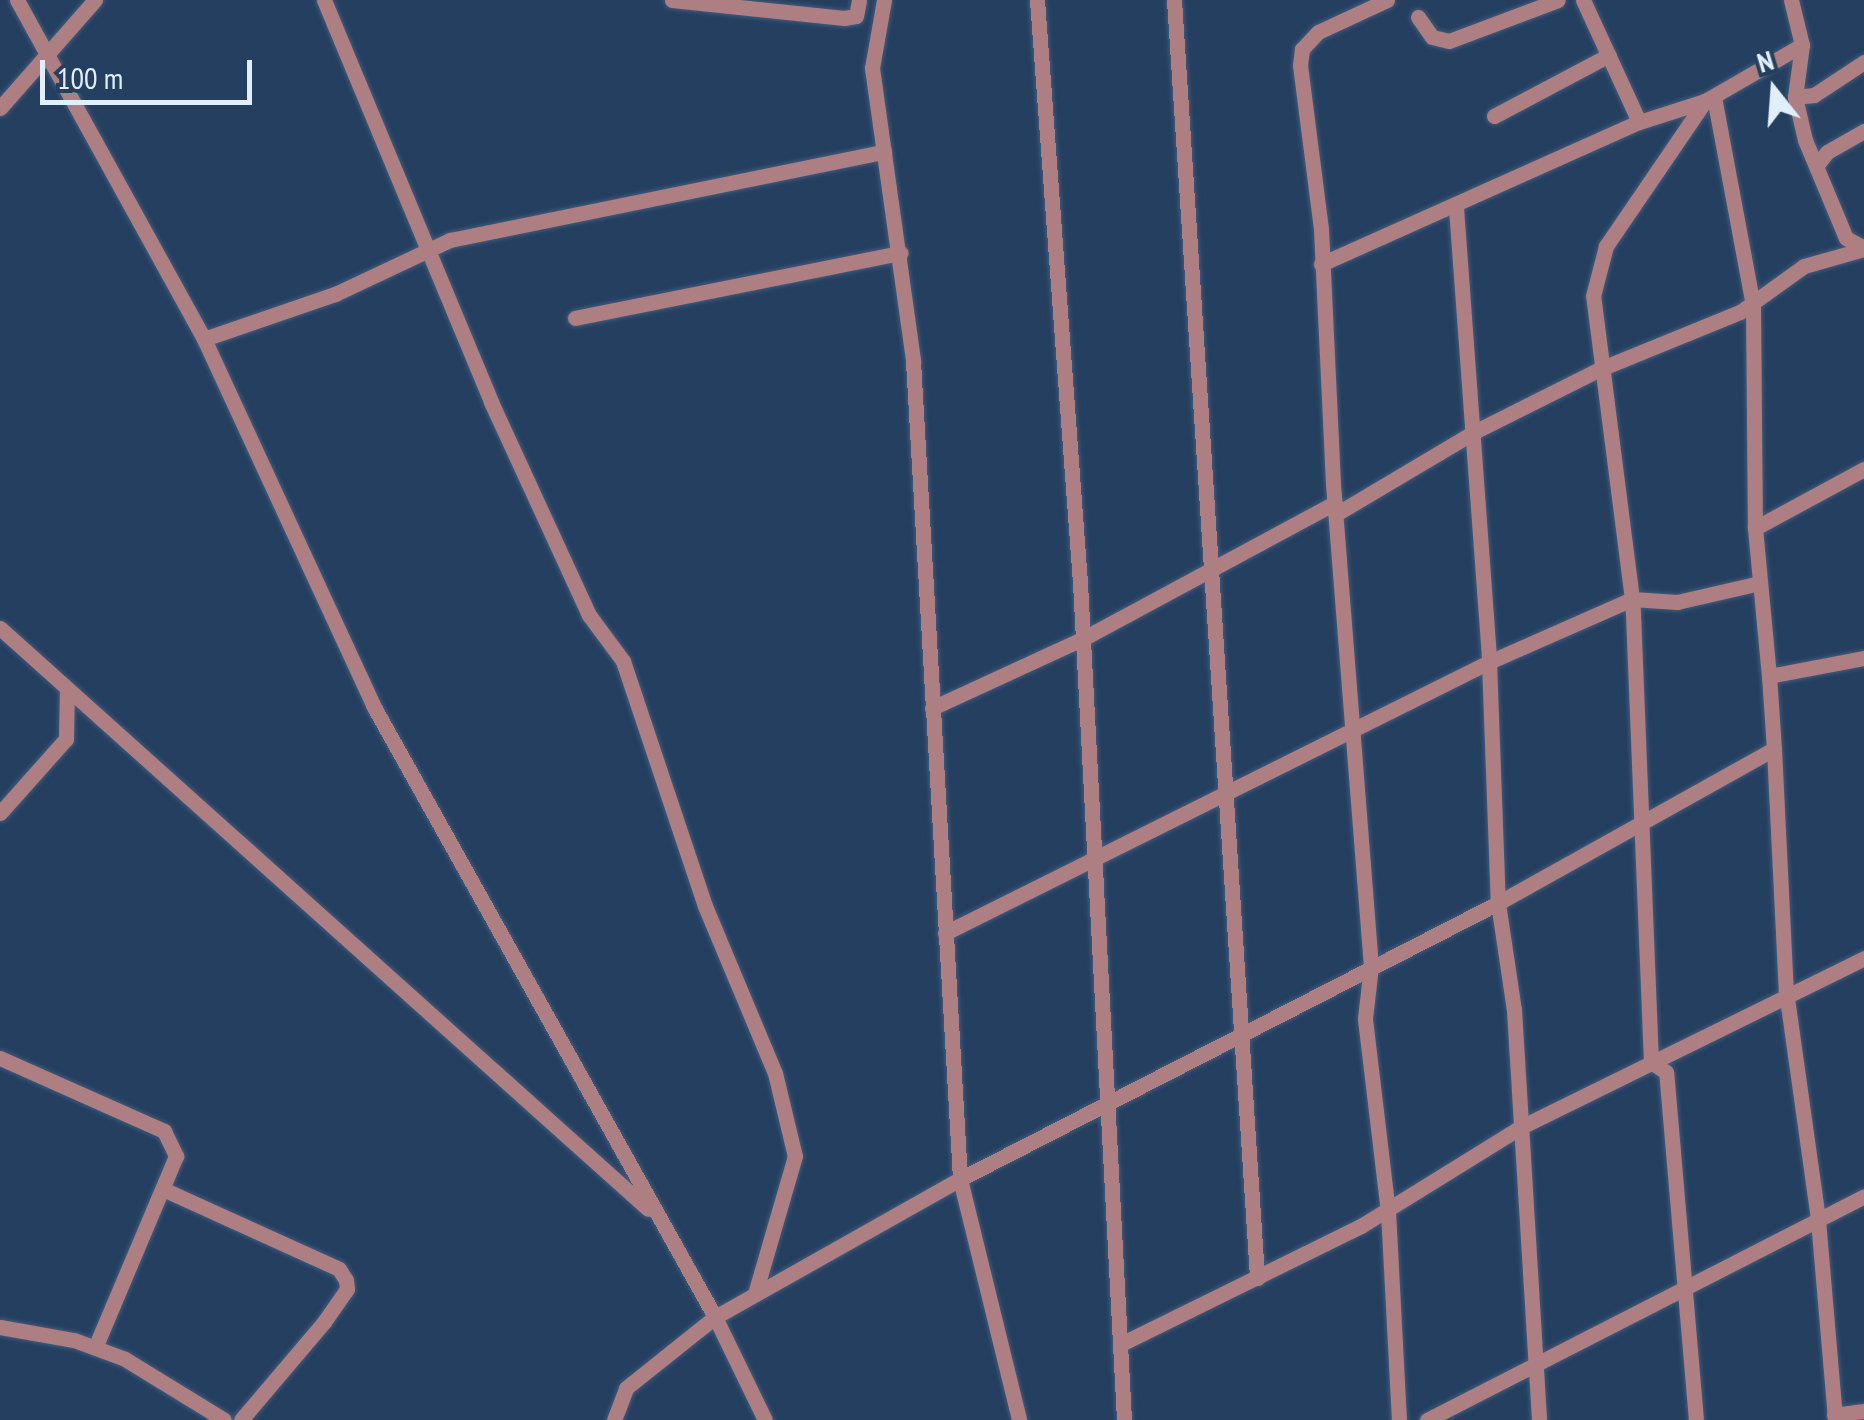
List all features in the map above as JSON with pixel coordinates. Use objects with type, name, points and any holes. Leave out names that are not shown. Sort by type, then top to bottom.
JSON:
[{"type":"street","points":[[17,0],[204,340],[374,707],[715,1317],[764,1420]]},
{"type":"street","points":[[0,108],[96,0]]},
{"type":"street","points":[[324,0],[491,402],[551,520],[590,615],[627,671],[705,906],[786,1107],[795,1156],[755,1294]]},
{"type":"street","points":[[672,0],[844,18],[859,12],[858,0]]},
{"type":"street","points":[[884,0],[872,68],[901,253],[960,1179],[1019,1420]]},
{"type":"street","points":[[1037,0],[1082,639],[1124,1420]]},
{"type":"street","points":[[1174,0],[1257,1278]]},
{"type":"street","points":[[1387,0],[1318,32],[1302,49],[1371,966],[1365,1020],[1388,1211],[1399,1420]]},
{"type":"street","points":[[1418,16],[1432,37],[1449,42],[1558,0]]},
{"type":"street","points":[[1583,0],[1639,122]]},
{"type":"street","points":[[1791,0],[1802,45],[1795,97],[1846,238],[1864,248]]},
{"type":"street","points":[[1321,264],[1456,208],[1639,122],[1709,99],[1802,45]]},
{"type":"street","points":[[1494,116],[1608,55]]},
{"type":"street","points":[[1795,97],[1814,96],[1864,62]]},
{"type":"street","points":[[1709,99],[1754,304],[1755,528],[1770,676],[1786,991],[1818,1220],[1834,1417],[1864,1411]]},
{"type":"street","points":[[1651,1062],[1638,827],[1632,599],[1600,369],[1594,296],[1606,246],[1709,99]]},
{"type":"street","points":[[1817,165],[1827,152],[1864,132]]},
{"type":"street","points":[[204,340],[364,283],[429,248],[524,222],[884,152]]},
{"type":"street","points":[[1456,208],[1489,662],[1498,904],[1514,1010],[1518,1128],[1539,1420]]},
{"type":"street","points":[[932,708],[1082,639],[1600,369],[1754,304],[1804,266],[1864,248]]},
{"type":"street","points":[[575,318],[901,253]]},
{"type":"street","points":[[1755,528],[1864,469]]},
{"type":"street","points":[[1333,484],[1371,488]]},
{"type":"street","points":[[944,933],[1489,662],[1632,599],[1678,602],[1760,584]]},
{"type":"street","points":[[0,628],[67,689],[113,723],[660,1219]]},
{"type":"street","points":[[1770,676],[1864,658]]},
{"type":"street","points":[[0,814],[66,739],[67,689]]},
{"type":"street","points":[[614,1420],[626,1388],[715,1317],[960,1179],[1498,904],[1774,750]]},
{"type":"street","points":[[1121,1344],[1388,1211],[1518,1128],[1786,991],[1864,958]]},
{"type":"street","points":[[0,1058],[164,1131],[176,1156],[165,1190],[95,1348]]},
{"type":"street","points":[[1651,1062],[1666,1072],[1696,1420]]},
{"type":"street","points":[[165,1190],[339,1269],[346,1280],[347,1290],[324,1322],[241,1420]]},
{"type":"street","points":[[1427,1420],[1864,1196]]},
{"type":"street","points":[[0,1327],[125,1358],[224,1420]]}]
